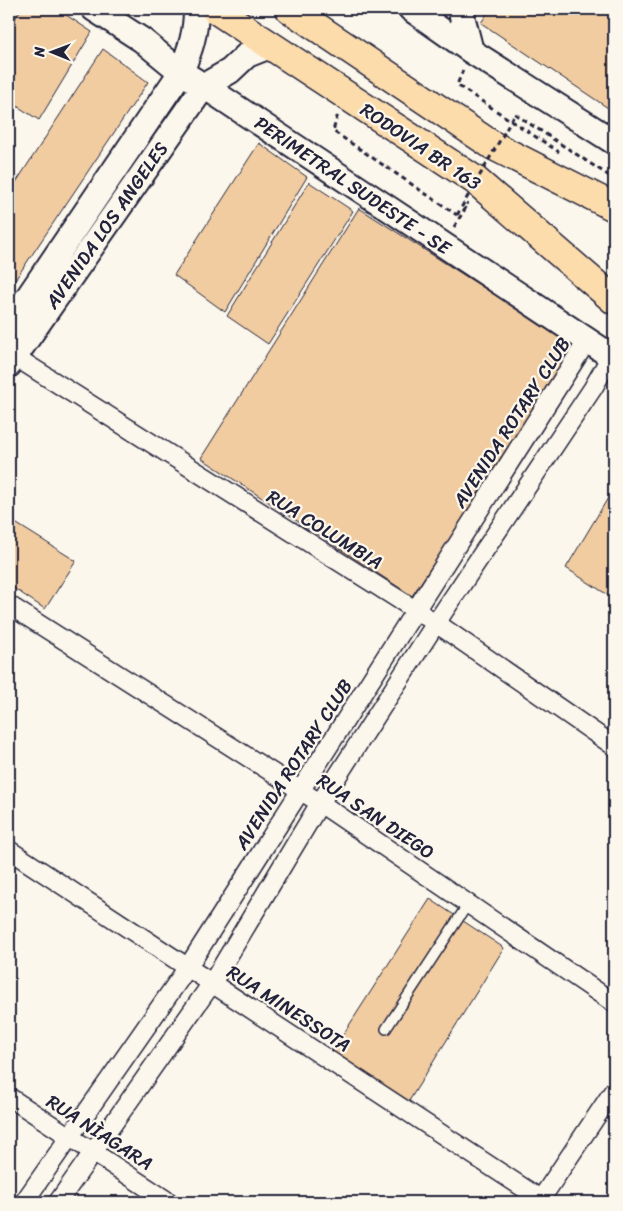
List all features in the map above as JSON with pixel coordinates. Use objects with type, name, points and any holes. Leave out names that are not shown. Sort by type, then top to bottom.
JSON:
[{"type":"highway","name":"RODOVIA BR 163","points":[[215,9],[475,180],[614,300]]},
{"type":"highway","points":[[290,9],[492,145],[614,207]]},
{"type":"street","name":"PERIMETRAL SUDESTE - SE","points":[[94,9],[142,40],[181,72],[613,357]]},
{"type":"street","name":"AVENIDA LOS ANGELES","points":[[9,325],[181,72],[192,46],[196,26],[196,9]]},
{"type":"street","points":[[411,9],[471,51],[614,142]]},
{"type":"street","points":[[463,9],[462,16],[471,51]]},
{"type":"street","points":[[204,86],[230,71],[248,55],[267,47],[279,51]]},
{"type":"street","name":"AVENIDA LOS ANGELES","points":[[10,358],[204,86]]},
{"type":"street","name":"AVENIDA ROTARY CLUB","points":[[24,1202],[188,967],[588,341]]},
{"type":"street","points":[[58,1202],[212,983],[320,803],[436,623],[613,357]]},
{"type":"street","name":"RUA COLUMBIA","points":[[10,358],[436,623],[614,746]]},
{"type":"street","name":"RUA SAN DIEGO","points":[[9,605],[320,803],[614,1003]]},
{"type":"street","name":"RUA MINESSOTA","points":[[9,850],[542,1201]]},
{"type":"street","points":[[542,1201],[614,1090]]},
{"type":"street","name":"RUA NÌAGARA","points":[[9,1097],[168,1202]]},
{"type":"lane","points":[[386,1029],[468,904]]},
{"type":"path","points":[[471,51],[457,85],[564,155]]},
{"type":"path","points":[[345,122],[337,117],[334,131],[456,215],[515,114],[614,179]]},
{"type":"path","points":[[443,244],[468,204],[460,198]]},
{"type":"building","points":[[21,9],[57,9],[92,32],[39,120],[9,101],[9,29]]},
{"type":"building","points":[[490,9],[614,9],[614,112],[481,23]]},
{"type":"building","points":[[103,49],[148,82],[9,289],[9,193]]},
{"type":"building","points":[[259,143],[307,177],[225,312],[174,275]]},
{"type":"building","points":[[309,182],[353,211],[268,344],[227,316]]},
{"type":"building","points":[[359,208],[578,348],[412,596],[201,458]]},
{"type":"building","points":[[614,488],[614,599],[566,568]]},
{"type":"building","points":[[9,519],[76,561],[45,609],[9,585]]},
{"type":"building","points":[[430,899],[504,948],[409,1101],[332,1052]]}]
